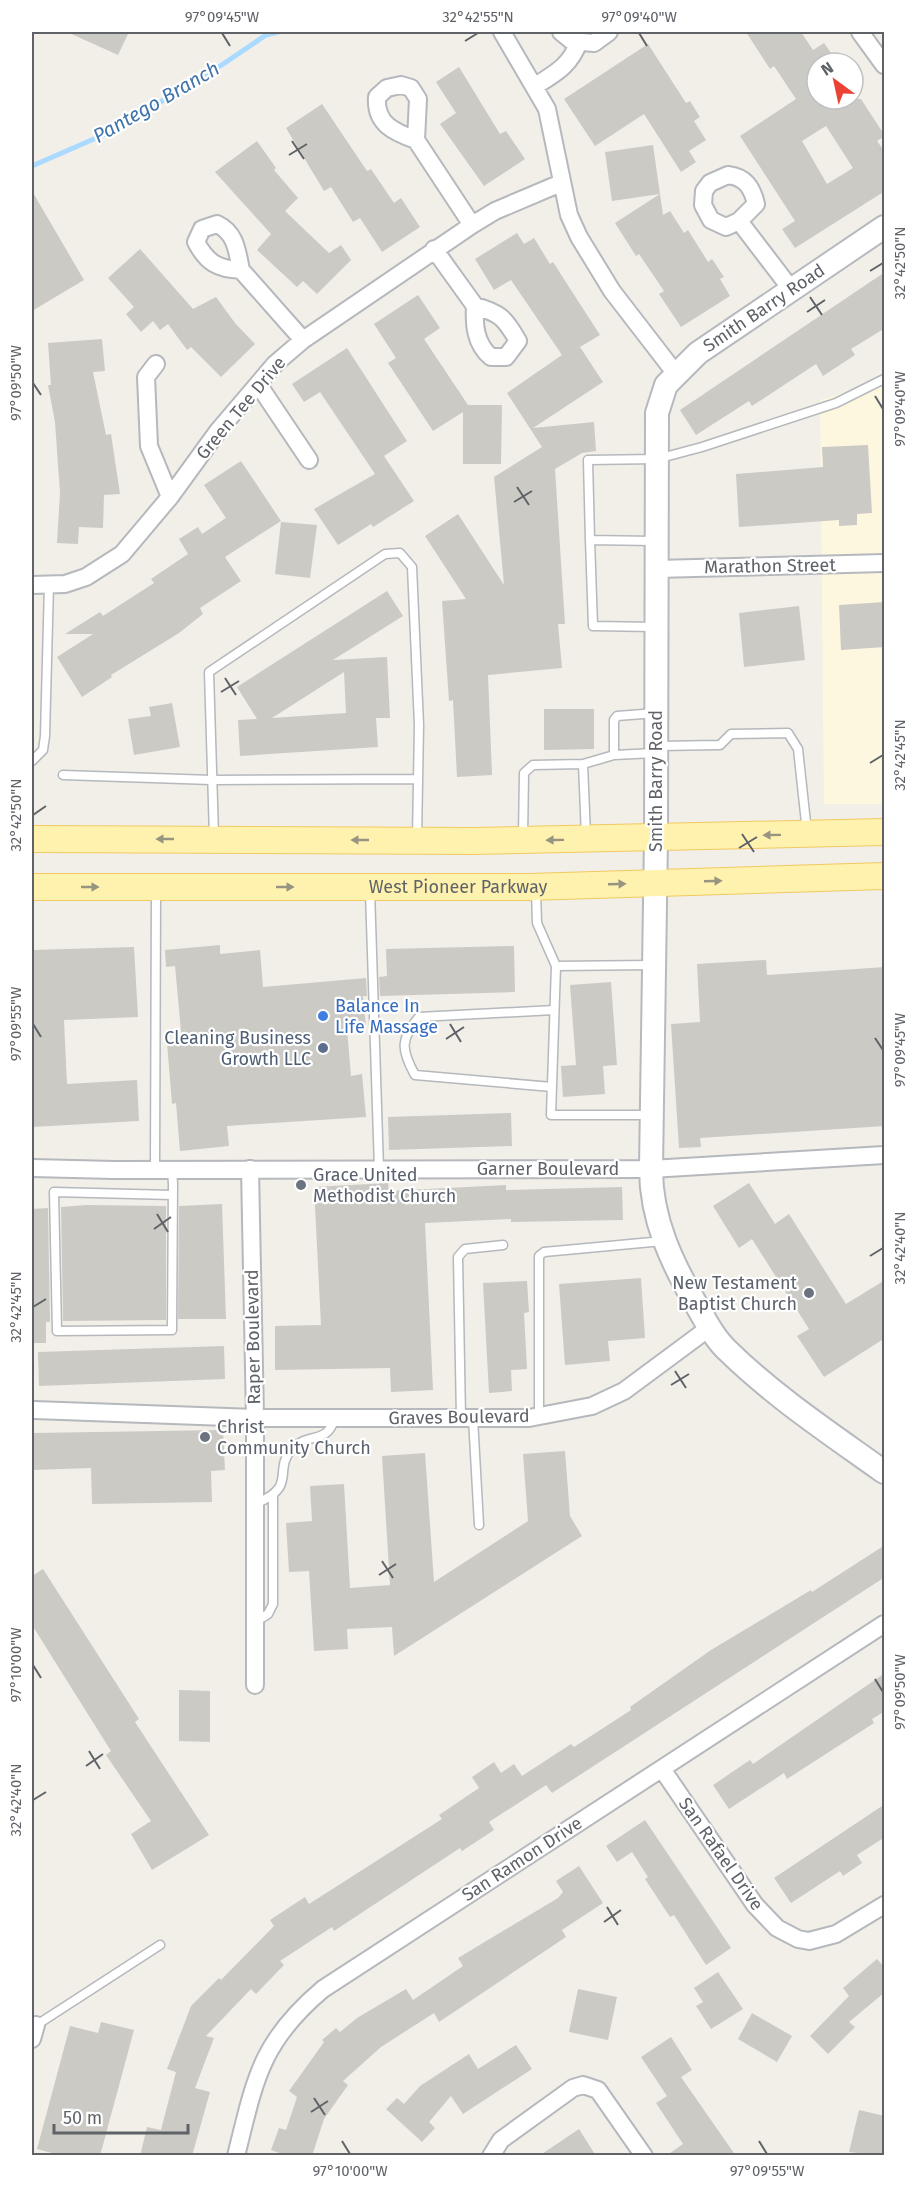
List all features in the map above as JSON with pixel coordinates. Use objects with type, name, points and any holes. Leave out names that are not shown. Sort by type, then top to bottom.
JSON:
[{"type":"main road","points":[[32,838],[586,840],[885,832]]},
{"type":"main road","name":"West Pioneer Parkway","points":[[32,887],[536,887],[885,876]]},
{"type":"street","points":[[502,32],[547,109],[561,183],[569,215],[579,237],[612,291],[644,336],[676,374]]},
{"type":"street","points":[[561,32],[566,38],[594,43],[609,32]]},
{"type":"street","points":[[860,32],[885,65]]},
{"type":"street","points":[[535,86],[567,65],[573,58],[579,41]]},
{"type":"street","points":[[416,140],[472,225]]},
{"type":"street","name":"Green Tee Drive","points":[[32,585],[65,584],[86,577],[122,554],[170,497],[218,431],[275,364],[303,340],[434,249],[495,211],[561,183]]},
{"type":"street","points":[[739,221],[791,289]]},
{"type":"street","name":"Smith Barry Road","points":[[885,227],[698,353],[666,384],[660,398],[657,413],[656,837],[651,1169],[651,1185],[663,1241],[674,1267],[710,1328],[727,1350],[787,1402],[885,1472]]},
{"type":"street","points":[[434,249],[475,306]]},
{"type":"street","points":[[241,270],[303,340]]},
{"type":"street","points":[[156,364],[146,377],[149,446],[170,497]]},
{"type":"street","points":[[258,384],[309,460]]},
{"type":"street","name":"Marathon Street","points":[[656,569],[885,563]]},
{"type":"street","name":"Garner Boulevard","points":[[32,1168],[651,1169],[885,1155]]},
{"type":"street","name":"Raper Boulevard","points":[[249,1169],[255,1418],[255,1685]]},
{"type":"street","name":"Graves Boulevard","points":[[34,1410],[255,1418],[539,1416],[592,1406],[624,1391],[710,1328]]},
{"type":"street","name":"San Ramon Drive","points":[[236,2156],[256,2078],[269,2048],[300,2008],[365,1960],[885,1624]]},
{"type":"street","name":"San Rafael Drive","points":[[662,1769],[755,1905],[777,1928],[798,1939],[809,1941],[836,1934],[885,1905]]},
{"type":"street","points":[[491,2156],[501,2140],[573,2088],[583,2085],[598,2090],[644,2156]]},
{"type":"lane","points":[[656,627],[594,626],[588,460],[657,459],[836,403],[885,379]]},
{"type":"lane","points":[[590,540],[656,541]]},
{"type":"lane","points":[[214,839],[209,672],[385,554],[400,553],[412,567],[419,724],[416,841]]},
{"type":"lane","points":[[32,761],[43,750],[45,736],[49,584]]},
{"type":"lane","points":[[614,755],[614,720],[617,716],[656,713]]},
{"type":"lane","points":[[523,840],[524,773],[533,765],[583,764],[614,755],[655,749],[720,745],[731,734],[788,733],[798,749],[807,834]]},
{"type":"lane","points":[[583,764],[586,840]]},
{"type":"lane","points":[[63,776],[212,780],[418,779]]},
{"type":"lane","points":[[156,887],[163,1170],[172,1195],[172,1330],[57,1331],[54,1192],[172,1195]]},
{"type":"lane","points":[[370,887],[379,1169]]},
{"type":"lane","points":[[536,887],[537,923],[556,966],[552,1115],[652,1115]]},
{"type":"lane","points":[[556,966],[654,965]]},
{"type":"lane","points":[[552,1087],[415,1075],[405,1056],[406,1031],[419,1017],[554,1010]]},
{"type":"lane","points":[[539,1416],[539,1256],[544,1252],[663,1241]]},
{"type":"lane","points":[[480,1525],[467,1418],[458,1257],[465,1249],[503,1245]]},
{"type":"lane","points":[[255,1504],[273,1496],[282,1485],[285,1464],[292,1449],[307,1440],[322,1437],[331,1431],[336,1418]]},
{"type":"lane","points":[[255,1622],[267,1614],[273,1604],[273,1496]]},
{"type":"lane","points":[[33,2030],[160,1945]]},
{"type":"shaded area","points":[[884,382],[884,804],[824,804],[820,400]]},
{"type":"building","points":[[67,32],[129,32],[118,55]]},
{"type":"building","points":[[746,32],[801,32],[813,50],[824,43],[830,51],[805,51],[805,111],[865,111],[865,105],[885,136],[877,141],[885,152],[885,191],[795,248],[782,229],[795,221],[740,136],[796,99],[774,66],[770,69]],"holes":[[[826,126],[853,168],[827,184],[802,141]]]},
{"type":"building","points":[[648,44],[686,103],[690,101],[700,117],[694,121],[706,140],[689,151],[696,162],[681,172],[644,114],[595,146],[564,99]]},
{"type":"building","points":[[459,67],[500,134],[506,131],[525,159],[484,186],[440,124],[456,113],[436,82]]},
{"type":"building","points":[[322,104],[367,171],[371,169],[394,203],[401,198],[420,227],[382,252],[360,218],[353,222],[331,187],[324,191],[286,128]]},
{"type":"building","points":[[257,141],[276,168],[274,170],[298,198],[285,211],[329,253],[341,245],[351,260],[317,294],[303,281],[297,287],[257,250],[271,234],[215,172]]},
{"type":"building","points":[[653,145],[660,194],[612,201],[605,152]]},
{"type":"building","points":[[32,191],[84,280],[32,311]]},
{"type":"building","points":[[660,194],[663,215],[670,211],[684,233],[688,230],[708,262],[712,259],[724,277],[720,279],[730,296],[681,327],[659,294],[664,291],[639,254],[636,256],[615,223]]},
{"type":"building","points":[[517,233],[524,244],[534,238],[550,264],[553,262],[600,335],[580,347],[603,382],[533,428],[594,422],[596,451],[582,453],[555,469],[565,624],[558,624],[562,668],[488,675],[492,775],[457,777],[453,700],[449,701],[442,601],[466,599],[425,536],[458,514],[504,585],[494,477],[542,447],[507,393],[562,355],[511,280],[494,290],[475,259]]},
{"type":"building","points":[[140,249],[193,309],[216,297],[235,323],[255,344],[221,377],[191,347],[187,350],[168,324],[160,330],[153,321],[141,332],[126,314],[134,307],[108,278]]},
{"type":"building","points":[[885,272],[885,328],[851,349],[855,355],[823,376],[816,364],[752,406],[749,401],[696,435],[680,410]]},
{"type":"building","points":[[418,295],[440,328],[424,339],[468,405],[502,405],[501,464],[463,464],[463,412],[433,431],[388,363],[396,358],[374,324]]},
{"type":"building","points":[[102,339],[105,371],[93,372],[106,435],[111,434],[120,494],[104,495],[103,528],[79,527],[78,544],[57,543],[60,493],[55,422],[48,385],[51,385],[48,343]]},
{"type":"building","points":[[347,348],[407,441],[384,456],[414,501],[373,527],[371,524],[338,545],[314,509],[375,474],[320,392],[304,402],[292,384]]},
{"type":"building","points":[[868,445],[872,513],[857,514],[857,525],[839,526],[839,520],[739,527],[736,474],[823,467],[822,447]]},
{"type":"building","points":[[241,461],[281,521],[225,557],[241,581],[200,608],[203,614],[179,633],[111,675],[112,677],[82,697],[57,657],[93,634],[65,634],[100,612],[103,616],[154,583],[151,579],[188,554],[179,539],[198,527],[202,534],[226,518],[204,485]]},
{"type":"building","points":[[281,522],[317,525],[310,578],[275,574]]},
{"type":"building","points":[[387,591],[403,616],[333,660],[387,657],[390,718],[376,718],[378,747],[240,756],[238,720],[257,719],[237,687]],"holes":[[[344,672],[346,713],[272,718]]]},
{"type":"building","points":[[885,602],[885,647],[841,650],[839,605]]},
{"type":"building","points":[[799,606],[805,660],[744,667],[739,613]]},
{"type":"building","points":[[172,703],[180,747],[134,755],[128,719],[151,716],[149,707]]},
{"type":"building","points":[[544,709],[594,709],[594,749],[544,750]]},
{"type":"building","points":[[220,945],[220,954],[260,950],[263,987],[366,978],[367,996],[363,996],[366,1027],[347,1029],[351,1076],[362,1074],[366,1117],[227,1126],[229,1146],[180,1151],[176,1103],[172,1104],[167,1043],[182,1042],[175,966],[166,967],[165,950]]},
{"type":"building","points":[[514,946],[515,992],[380,996],[379,977],[387,976],[386,949]]},
{"type":"building","points":[[134,947],[138,1017],[64,1020],[67,1084],[137,1080],[139,1121],[32,1127],[32,950]]},
{"type":"building","points":[[766,960],[767,975],[885,967],[885,1126],[700,1138],[701,1147],[679,1148],[671,1024],[700,1022],[697,964]]},
{"type":"building","points":[[611,982],[617,1065],[603,1066],[605,1094],[563,1097],[561,1066],[576,1065],[570,985]]},
{"type":"building","points":[[511,1113],[512,1146],[389,1150],[388,1117]]},
{"type":"building","points":[[388,1183],[389,1191],[506,1185],[506,1190],[622,1187],[623,1220],[511,1222],[511,1219],[425,1223],[433,1390],[391,1392],[390,1368],[275,1370],[275,1326],[321,1325],[314,1187]]},
{"type":"building","points":[[749,1183],[775,1224],[789,1214],[846,1304],[885,1280],[885,1338],[824,1377],[797,1336],[809,1329],[752,1239],[739,1248],[713,1206]]},
{"type":"building","points":[[222,1204],[226,1319],[178,1319],[179,1206]]},
{"type":"building","points":[[166,1206],[166,1320],[63,1321],[61,1207]]},
{"type":"building","points":[[48,1208],[50,1322],[46,1322],[46,1343],[32,1343],[32,1209]]},
{"type":"building","points":[[641,1278],[645,1338],[608,1341],[610,1361],[565,1365],[559,1284]]},
{"type":"building","points":[[527,1281],[529,1312],[524,1313],[527,1369],[511,1370],[512,1391],[489,1393],[483,1283]]},
{"type":"building","points":[[224,1346],[225,1379],[39,1386],[38,1352]]},
{"type":"building","points":[[223,1430],[225,1470],[211,1471],[212,1502],[92,1504],[91,1468],[32,1470],[32,1433]]},
{"type":"building","points":[[565,1451],[570,1516],[582,1536],[394,1656],[392,1627],[347,1629],[348,1649],[314,1651],[309,1571],[289,1572],[286,1523],[312,1521],[310,1486],[344,1484],[350,1588],[390,1585],[382,1456],[425,1453],[434,1582],[528,1521],[523,1454]]},
{"type":"building","points":[[885,1545],[885,1577],[552,1793],[546,1785],[489,1822],[494,1830],[462,1851],[460,1848],[334,1931],[332,1927],[280,1961],[284,1965],[256,1994],[251,1989],[206,2036],[214,2038],[195,2088],[210,2092],[192,2156],[140,2156],[147,2127],[161,2130],[176,2072],[167,2069],[191,2006],[219,1978],[221,1980],[274,1926],[270,1920],[305,1897],[309,1904],[442,1819],[439,1815],[479,1788],[472,1777],[494,1762],[501,1773],[514,1764],[522,1776],[571,1744],[574,1747],[631,1710],[630,1707],[711,1650],[811,1590],[812,1592]]},
{"type":"building","points":[[43,1569],[139,1719],[135,1722],[209,1835],[152,1870],[131,1834],[151,1821],[106,1755],[111,1751],[32,1625],[32,1576]]},
{"type":"building","points":[[885,1673],[885,1711],[872,1719],[874,1723],[787,1779],[784,1773],[729,1809],[713,1785],[750,1760],[753,1764]]},
{"type":"building","points":[[179,1690],[210,1691],[210,1742],[179,1741]]},
{"type":"building","points":[[885,1804],[885,1837],[857,1855],[862,1863],[843,1876],[840,1871],[791,1903],[774,1878]]},
{"type":"building","points":[[645,1820],[731,1948],[706,1965],[674,1915],[670,1917],[645,1879],[648,1877],[632,1852],[617,1862],[606,1846]]},
{"type":"building","points":[[579,1866],[603,1903],[562,1930],[566,1937],[439,2022],[434,2013],[381,2047],[343,2081],[348,2085],[324,2119],[312,2156],[288,2156],[271,2150],[279,2128],[286,2130],[297,2097],[289,2091],[324,2042],[322,2040],[336,2028],[340,2032],[357,2018],[406,1989],[413,2000],[463,1966],[458,1958],[558,1898],[563,1892],[556,1881]]},
{"type":"building","points":[[877,1959],[885,1968],[885,1992],[849,2022],[855,2027],[828,2054],[810,2036],[849,1996],[843,1988]]},
{"type":"building","points":[[718,1972],[743,2009],[711,2029],[696,2006],[703,2002],[694,1988]]},
{"type":"building","points":[[578,1989],[617,1997],[608,2040],[569,2032]]},
{"type":"building","points":[[752,2013],[792,2036],[777,2062],[738,2039]]},
{"type":"building","points":[[101,2022],[134,2030],[100,2156],[63,2156],[37,2149],[70,2026],[98,2033]]},
{"type":"building","points":[[671,2037],[692,2070],[681,2077],[736,2156],[666,2156],[683,2144],[656,2103],[667,2096],[641,2057]]},
{"type":"building","points":[[516,2045],[532,2069],[463,2114],[451,2096],[429,2122],[435,2128],[422,2142],[386,2109],[397,2098],[404,2104],[420,2086],[469,2054],[478,2069]]},
{"type":"building","points":[[859,2110],[885,2116],[885,2156],[849,2152]]},
{"type":"building","points":[[579,2129],[596,2156],[539,2156]]},
{"type":"waterway","name":"Pantego Branch","points":[[32,166],[103,135],[204,77],[266,35],[278,32]]},
{"type":"place","name":"Balance In Life Massage","points":[[323,1016]]},
{"type":"place","name":"Cleaning Business Growth LLC","points":[[323,1048]]},
{"type":"place","name":"Grace United Methodist Church","points":[[301,1185]]},
{"type":"place","name":"New Testament Baptist Church","points":[[809,1293]]},
{"type":"place","name":"Christ Community Church","points":[[205,1437]]}]
